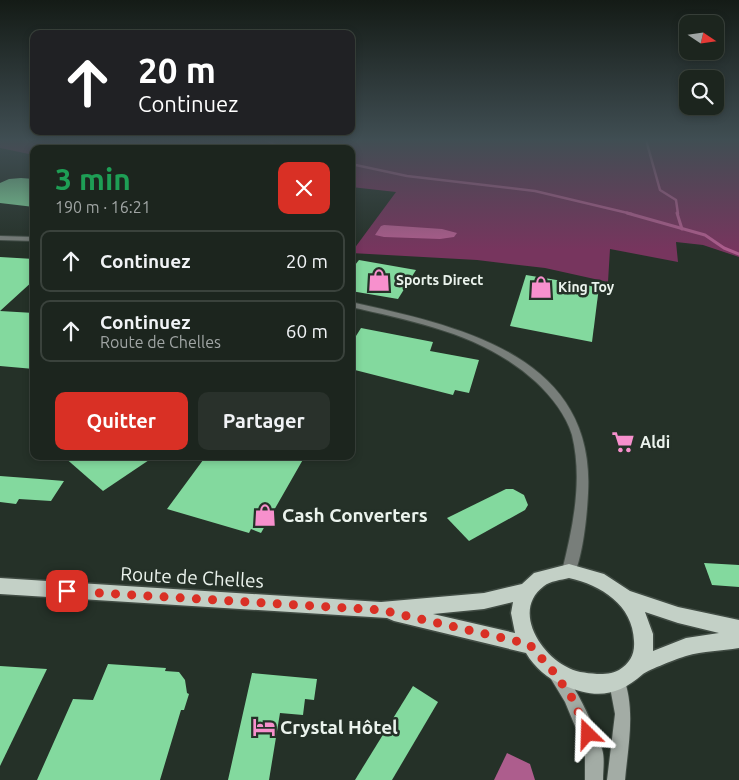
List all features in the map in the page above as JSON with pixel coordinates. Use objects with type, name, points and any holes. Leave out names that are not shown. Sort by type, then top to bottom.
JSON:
[{"type":"main road","points":[[639,666],[645,650],[644,631],[636,613],[624,597],[601,580],[589,574],[569,571],[543,576],[533,582],[525,592],[520,603],[519,616],[522,630],[529,644],[552,670],[585,684],[601,685],[617,682],[629,676],[639,666],[686,647],[739,639]]},
{"type":"main road","name":"Route de Chelles","points":[[0,586],[381,610]]},
{"type":"main road","points":[[381,610],[484,601],[525,592]]},
{"type":"main road","points":[[624,597],[678,614],[739,629]]},
{"type":"main road","points":[[381,610],[529,644]]},
{"type":"street","points":[[0,238],[30,239]]},
{"type":"street","points":[[355,305],[440,325],[484,341],[538,378],[556,396],[577,436],[582,482],[576,539],[569,571]]},
{"type":"street","points":[[552,670],[571,696],[594,750],[594,780]]},
{"type":"street","points":[[616,780],[623,714],[617,682]]},
{"type":"shaded area","points":[[355,176],[739,176],[739,257],[703,245],[676,242],[678,262],[610,249],[608,282],[545,268],[477,260],[355,253],[355,248],[396,192],[355,187]]},
{"type":"shaded area","points":[[381,226],[442,229],[457,233],[454,237],[440,239],[375,235]]},
{"type":"shaded area","points":[[507,753],[530,764],[535,780],[494,780]]},
{"type":"building","points":[[9,179],[30,179],[30,207],[0,203],[0,183]]},
{"type":"building","points":[[0,257],[30,259],[30,284],[0,311]]},
{"type":"building","points":[[359,260],[416,270],[398,299],[355,292],[355,265]]},
{"type":"building","points":[[526,275],[599,287],[592,342],[510,326]]},
{"type":"building","points":[[0,311],[30,313],[30,369],[0,366]]},
{"type":"building","points":[[361,328],[433,342],[430,351],[479,360],[469,393],[455,390],[453,395],[355,370],[355,338]]},
{"type":"building","points":[[68,460],[149,460],[103,491]]},
{"type":"building","points":[[203,460],[303,460],[261,533],[251,529],[249,533],[167,509]]},
{"type":"building","points":[[0,476],[64,481],[51,501],[19,499],[16,504],[0,502]]},
{"type":"building","points":[[506,489],[513,489],[524,495],[528,505],[525,510],[469,541],[447,518]]},
{"type":"building","points":[[704,563],[739,565],[739,587],[712,585]]},
{"type":"building","points":[[108,664],[166,668],[165,671],[179,672],[185,680],[187,693],[189,694],[184,710],[181,710],[160,780],[37,780],[73,699],[93,700]]},
{"type":"building","points":[[0,666],[47,669],[0,766]]},
{"type":"building","points":[[252,673],[317,679],[314,700],[305,699],[303,715],[280,713],[269,780],[228,780]]},
{"type":"building","points":[[413,686],[438,702],[392,780],[355,780]]},
{"type":"waterway","points":[[410,176],[535,191],[632,214]]},
{"type":"waterway","points":[[656,176],[660,190],[676,200],[678,214]]},
{"type":"waterway","points":[[627,213],[682,228]]},
{"type":"waterway","points":[[677,213],[682,228]]},
{"type":"waterway","points":[[682,228],[705,235],[724,248],[739,254]]},
{"type":"place","name":"Sports Direct","points":[[379,280]]},
{"type":"place","name":"King Toy","points":[[541,287]]},
{"type":"place","name":"Aldi","points":[[623,442]]},
{"type":"place","name":"Cash Converters","points":[[265,515]]},
{"type":"place","name":"Crystal Hôtel","points":[[264,727]]},
{"type":"route","points":[[67,591],[381,610],[529,644],[539,658],[552,670],[571,696],[588,734]]}]
